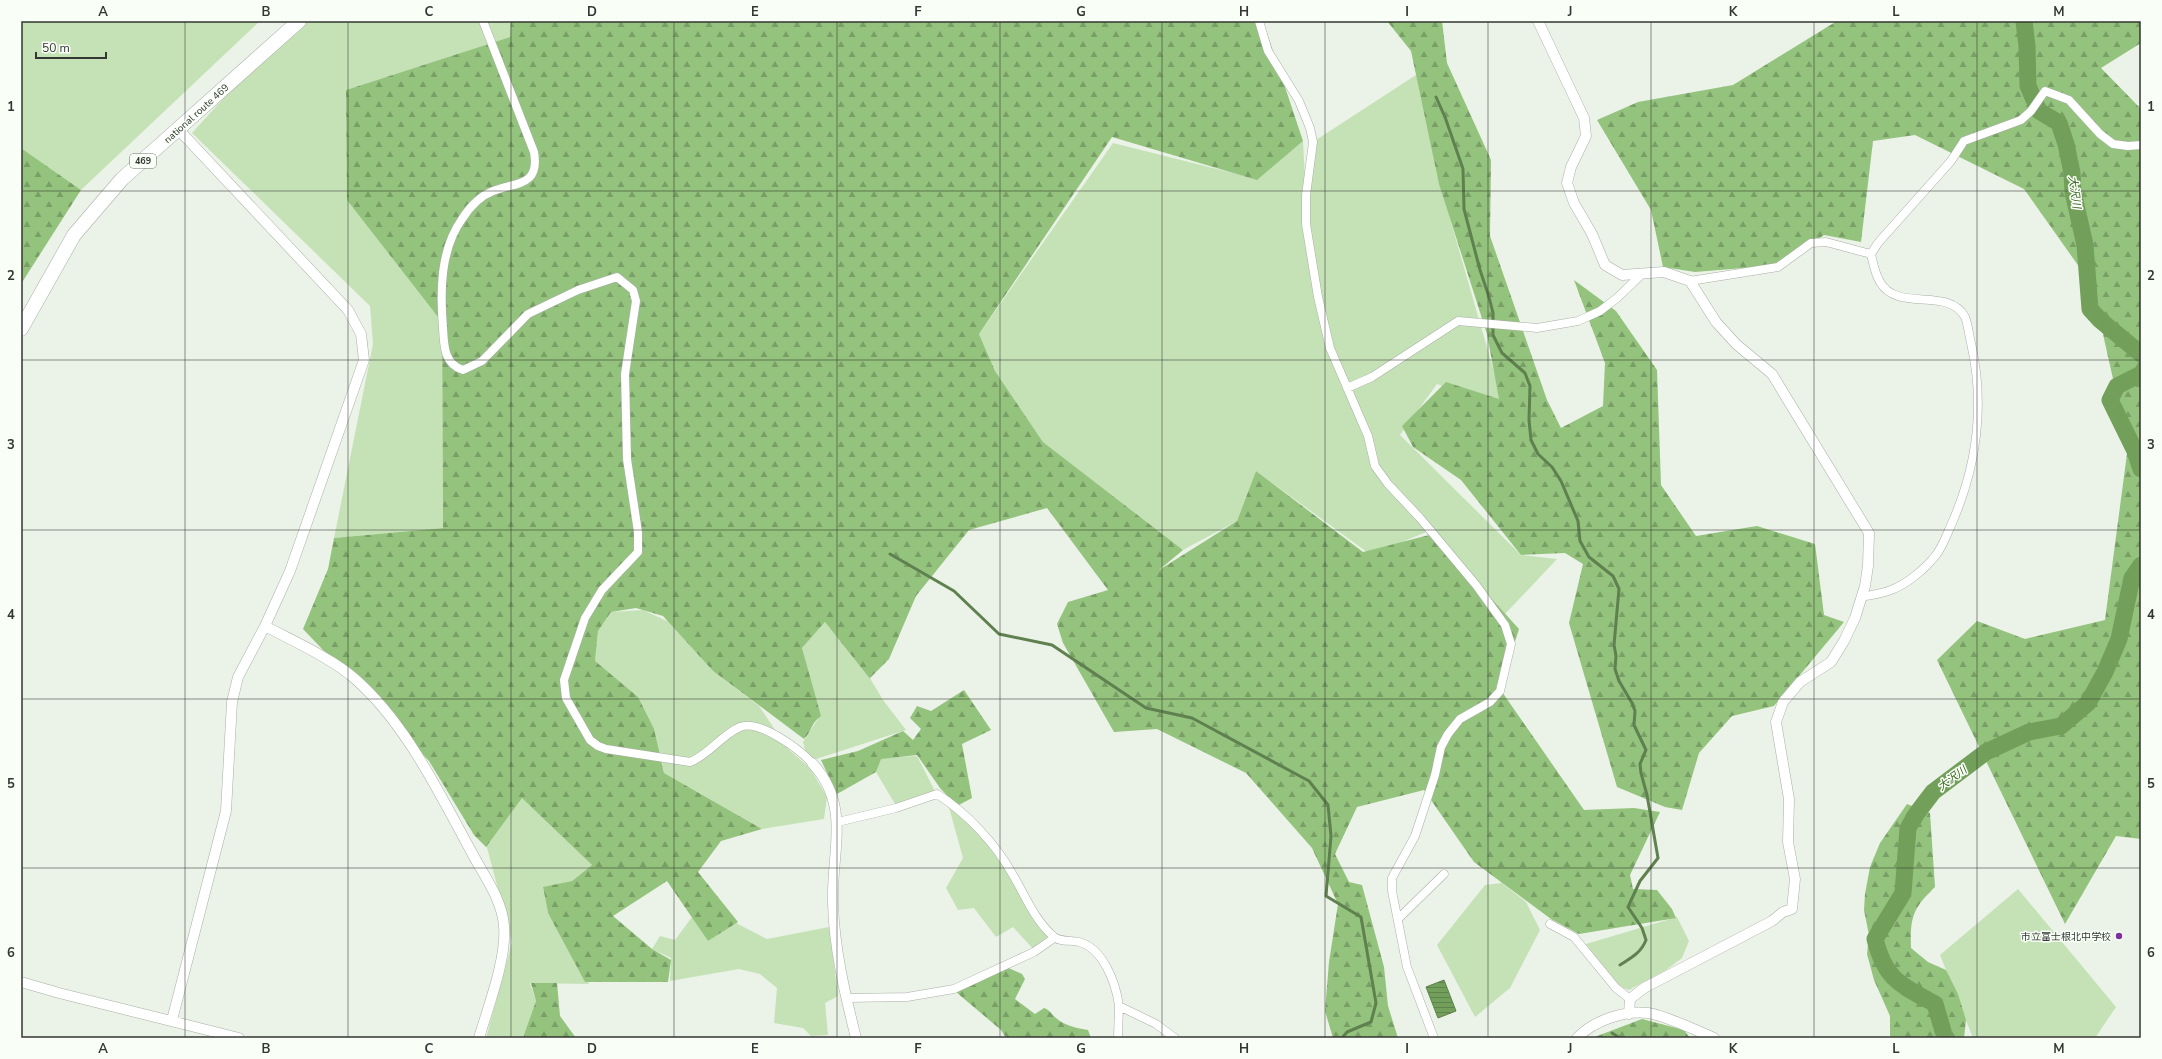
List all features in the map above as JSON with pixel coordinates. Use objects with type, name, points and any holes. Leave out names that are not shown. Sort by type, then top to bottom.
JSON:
[{"type":"highway","name":"national route 469","points":[[21,329],[74,235],[122,179],[299,21]]},
{"type":"street","points":[[483,21],[534,152],[536,162],[534,171],[529,179],[516,185],[493,191],[478,200],[462,219],[452,235],[448,248],[441,295],[444,349],[450,363],[463,370],[471,368],[482,360],[528,314],[578,290],[617,277],[633,290],[636,301],[625,374],[627,459],[638,532],[638,552],[602,590],[585,618],[566,673],[564,690],[566,698],[590,740],[598,746],[606,749],[690,762],[700,758],[740,727],[750,725],[761,727],[812,763],[822,773],[832,796],[838,822],[833,902],[836,938],[846,998],[856,1038]]},
{"type":"street","points":[[1259,21],[1268,51],[1299,101],[1313,142],[1306,195],[1306,224],[1318,296],[1330,348],[1368,436],[1375,466],[1388,484],[1420,518],[1476,585],[1505,625],[1511,644],[1500,692],[1490,702],[1460,719],[1448,734],[1441,747],[1435,775],[1416,836],[1392,878],[1392,891],[1407,967],[1434,1038]]},
{"type":"street","points":[[1538,21],[1584,118],[1586,136],[1567,182],[1574,203],[1592,234],[1605,265],[1622,275],[1664,272],[1690,281],[1778,267],[1811,243],[1826,242],[1871,254]]},
{"type":"street","points":[[1871,254],[1878,243],[1951,160],[1964,141],[2021,120],[2031,111],[2045,91],[2069,100],[2100,134],[2113,144],[2128,146],[2141,145]]},
{"type":"street","points":[[172,1020],[226,811],[232,702],[238,677],[265,626],[290,571],[364,360],[361,334],[348,310],[178,129]]},
{"type":"street","points":[[1861,597],[1891,590],[1925,567],[1943,545],[1959,507],[1972,463],[1976,448],[1979,416],[1974,357],[1965,318],[1958,306],[1946,302],[1897,296],[1881,283],[1871,254]]},
{"type":"street","points":[[1347,388],[1372,378],[1458,321],[1537,328],[1578,321],[1600,311],[1612,302],[1643,273]]},
{"type":"street","points":[[1630,999],[1644,988],[1766,925],[1783,912],[1792,909],[1795,879],[1788,842],[1789,799],[1776,722],[1783,702],[1800,682],[1831,662],[1846,636],[1861,597],[1868,566],[1870,540],[1869,533],[1772,374],[1736,344],[1716,322],[1690,281]]},
{"type":"street","points":[[265,626],[353,677],[377,700],[398,726],[446,806],[501,906],[504,928],[501,959],[479,1038]]},
{"type":"street","points":[[838,822],[896,808],[937,794],[957,806],[995,845],[1033,913],[1054,938],[1090,946],[1102,961],[1114,982],[1119,1006],[1118,1038]]},
{"type":"street","points":[[1398,919],[1444,874]]},
{"type":"street","points":[[1550,924],[1574,937],[1616,988],[1630,999]]},
{"type":"street","points":[[846,998],[907,997],[954,989],[1034,952],[1054,938]]},
{"type":"street","points":[[21,982],[239,1038]]},
{"type":"street","points":[[1630,999],[1630,1014]]},
{"type":"street","points":[[1119,1006],[1156,1024],[1175,1038]]},
{"type":"street","points":[[1577,1038],[1594,1024],[1630,1014],[1648,1013],[1714,1038]]},
{"type":"shaded area","points":[[21,21],[260,21],[81,190],[21,148]]},
{"type":"shaded area","points":[[299,21],[512,21],[510,37],[346,90],[442,322],[443,528],[334,538],[373,344],[370,306],[192,133],[271,46]]},
{"type":"shaded area","points":[[1419,73],[1436,170],[1505,410],[1437,384],[1400,435],[1521,555],[1557,559],[1505,614],[1431,530],[1371,555],[1256,471],[1237,521],[1183,550],[1043,442],[995,371],[979,334],[1113,143],[1257,179],[1303,141],[1306,197],[1313,142]]},
{"type":"shaded area","points":[[643,610],[669,622],[713,671],[759,706],[788,749],[810,768],[827,797],[824,819],[762,829],[664,773],[661,756],[595,661],[598,631],[611,612]]},
{"type":"shaded area","points":[[825,622],[868,675],[883,700],[906,730],[813,760],[805,750],[803,742],[819,717],[802,648]]},
{"type":"shaded area","points":[[917,756],[937,795],[895,804],[876,772],[880,758]]},
{"type":"shaded area","points":[[522,797],[592,865],[572,881],[543,888],[548,913],[589,984],[530,983],[536,1001],[526,1038],[486,1038],[512,942],[486,844]]},
{"type":"shaded area","points":[[947,800],[989,840],[1052,938],[1035,951],[1013,927],[996,937],[974,908],[958,910],[946,888],[963,858]]},
{"type":"shaded area","points":[[1502,883],[1526,902],[1540,930],[1510,988],[1475,1017],[1437,945],[1485,885]]},
{"type":"shaded area","points":[[2018,889],[2116,1007],[2095,1038],[1973,1038],[1940,955]]},
{"type":"shaded area","points":[[692,917],[708,941],[736,923],[767,939],[829,927],[838,996],[825,1003],[828,1035],[811,1036],[803,1028],[774,1023],[777,988],[760,974],[739,969],[670,981],[671,958],[652,949],[660,936],[675,940]]},
{"type":"shaded area","points":[[1677,917],[1689,941],[1682,958],[1666,970],[1629,990],[1618,986],[1586,944]]},
{"type":"shaded area","points":[[1444,980],[1456,1011],[1438,1018],[1426,987]]},
{"type":"green space","points":[[511,21],[1263,21],[1303,141],[1257,180],[1112,137],[979,334],[995,371],[1043,442],[1183,550],[1159,570],[1237,521],[1256,471],[1363,552],[1433,534],[1519,629],[1500,689],[1584,810],[1634,808],[1660,812],[1630,875],[1633,889],[1657,890],[1672,909],[1676,918],[1579,934],[1551,919],[1474,862],[1424,790],[1357,807],[1335,854],[1349,882],[1362,885],[1384,967],[1388,1006],[1398,1038],[1333,1038],[1325,1011],[1329,962],[1338,904],[1312,848],[1246,773],[1157,729],[1114,732],[1063,643],[1057,624],[1068,602],[1108,590],[1047,508],[969,530],[916,596],[889,659],[870,678],[871,680],[825,622],[802,648],[821,716],[815,722],[804,739],[713,671],[663,616],[636,608],[611,612],[598,631],[595,661],[638,697],[654,729],[664,773],[762,829],[721,841],[698,872],[738,922],[708,941],[667,881],[613,916],[652,949],[671,960],[668,982],[585,982],[548,913],[543,887],[572,881],[592,865],[522,798],[486,847],[474,835],[429,761],[303,629],[328,569],[334,538],[443,528],[442,322],[347,200],[346,90],[510,37]]},
{"type":"green space","points":[[1387,21],[1442,21],[1447,63],[1491,160],[1490,236],[1547,400],[1561,428],[1603,406],[1605,363],[1574,280],[1616,311],[1657,370],[1661,485],[1696,536],[1757,526],[1815,544],[1824,615],[1844,622],[1774,706],[1732,716],[1699,753],[1682,810],[1665,807],[1617,787],[1569,623],[1583,564],[1565,553],[1521,555],[1461,480],[1413,447],[1402,426],[1446,382],[1499,399],[1487,334],[1439,184],[1411,51]]},
{"type":"green space","points":[[1837,21],[2141,21],[2141,43],[2101,68],[2141,109],[2141,839],[2116,836],[2065,924],[1937,660],[1977,621],[2025,639],[2105,620],[2128,446],[2092,285],[2024,189],[1915,135],[1873,141],[1861,242],[1824,235],[1780,265],[1695,272],[1663,267],[1651,210],[1597,120],[1638,102],[1733,85]]},
{"type":"green space","points":[[21,148],[81,190],[21,284]]},
{"type":"green space","points":[[964,690],[991,730],[962,744],[972,798],[957,806],[940,788],[917,755],[881,759],[876,772],[837,794],[821,760],[858,751],[903,731],[913,740],[921,729],[910,718],[917,706],[931,711]]},
{"type":"green space","points":[[1907,804],[1930,813],[1935,887],[1917,907],[1914,914],[1911,928],[1911,948],[1928,962],[1946,970],[1958,994],[1966,1020],[1964,1038],[1890,1038],[1890,1016],[1874,980],[1867,954],[1869,935],[1864,910],[1865,894],[1870,867],[1880,843]]},
{"type":"green space","points":[[1004,966],[1022,974],[1025,979],[1015,999],[1035,1014],[1044,1008],[1067,1025],[1088,1030],[1091,1038],[1006,1038],[1001,1030],[956,992]]},
{"type":"green space","points":[[531,983],[557,983],[560,1016],[576,1038],[523,1038],[536,1001]]},
{"type":"green space","points":[[1642,1019],[1684,1030],[1690,1038],[1592,1038]]},
{"type":"waterway","name":"大沢川","points":[[2024,21],[2027,46],[2028,86],[2039,111],[2059,123],[2066,144],[2072,173],[2073,192],[2085,245],[2090,309],[2100,320],[2141,354]]},
{"type":"waterway","points":[[1436,97],[1445,117],[1463,169],[1464,209],[1493,313],[1493,335],[1502,353],[1525,373],[1530,386],[1529,420],[1531,440],[1538,454],[1552,467],[1561,481],[1578,521],[1580,541],[1589,557],[1613,576],[1619,589],[1614,645],[1616,656],[1615,669],[1619,681],[1632,703],[1635,711],[1634,725],[1646,750],[1640,764],[1658,858],[1640,881],[1628,907],[1642,928],[1646,940],[1638,952],[1620,965]]},
{"type":"waterway","name":"大沢川","points":[[2141,374],[2117,386],[2110,400],[2135,451],[2141,469]]},
{"type":"waterway","points":[[890,554],[954,591],[999,634],[1052,645],[1146,708],[1192,718],[1309,781],[1328,805],[1331,836],[1326,896],[1361,917],[1376,1003],[1371,1022],[1347,1032],[1342,1038]]},
{"type":"waterway","name":"大沢川","points":[[1943,1031],[1935,1004],[1904,986],[1889,973],[1879,953],[1875,939],[1903,893],[1908,828],[1933,792],[1986,752],[2029,732],[2061,726],[2088,703],[2105,672],[2119,639],[2132,578],[2141,565]]},
{"type":"waterway","points":[[1612,1033],[1620,1038]]},
{"type":"place","name":"市立富士根北中学校","points":[[2119,936]]}]
